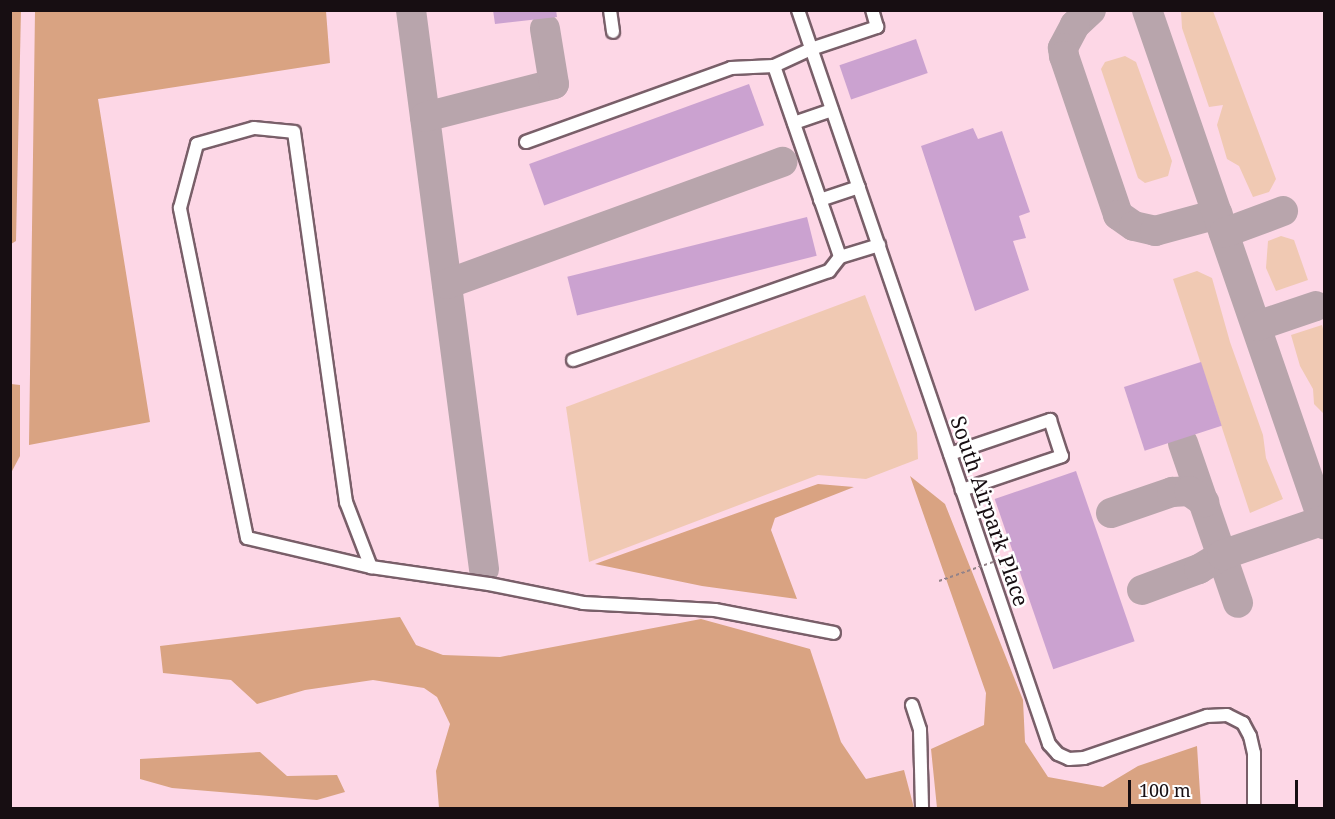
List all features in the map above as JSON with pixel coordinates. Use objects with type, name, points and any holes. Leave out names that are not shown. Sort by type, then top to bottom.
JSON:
[{"type":"street","points":[[610,10],[613,32]]},
{"type":"street","points":[[526,142],[731,68],[774,66],[811,49],[877,27],[872,10]]},
{"type":"street","name":"South Airpark Place","points":[[801,11],[811,49],[1049,744],[1058,754],[1069,759],[1084,758],[1207,716],[1227,716],[1243,723],[1250,736],[1254,753],[1254,808]]},
{"type":"street","points":[[774,66],[840,258]]},
{"type":"street","points":[[794,123],[832,110]]},
{"type":"street","points":[[370,567],[346,502],[294,132],[254,128],[197,144],[180,208],[247,537],[370,567],[489,584],[584,603],[715,610],[834,633]]},
{"type":"street","points":[[820,200],[859,188]]},
{"type":"street","points":[[573,360],[829,271],[840,258],[879,245]]},
{"type":"street","points":[[950,454],[1050,420],[1062,456],[962,490]]},
{"type":"street","points":[[912,705],[920,729],[922,808]]},
{"type":"path","points":[[939,581],[1013,555]]},
{"type":"shaded area","points":[[21,10],[16,241],[11,244],[10,11]]},
{"type":"shaded area","points":[[10,11],[1324,11],[1324,808],[10,808]]},
{"type":"shaded area","points":[[35,11],[326,11],[330,63],[98,99],[150,422],[29,445]]},
{"type":"shaded area","points":[[1181,11],[1213,11],[1276,179],[1269,192],[1253,197],[1239,166],[1227,159],[1217,125],[1223,105],[1209,107],[1182,28]]},
{"type":"shaded area","points":[[1125,56],[1136,62],[1172,161],[1168,176],[1145,183],[1138,178],[1101,69],[1105,62]]},
{"type":"shaded area","points":[[1281,236],[1294,240],[1308,280],[1276,291],[1266,268],[1268,241]]},
{"type":"shaded area","points":[[1197,271],[1212,278],[1230,342],[1263,435],[1266,458],[1283,499],[1250,513],[1173,279]]},
{"type":"shaded area","points":[[865,295],[917,433],[918,459],[866,479],[818,475],[589,562],[566,407]]},
{"type":"shaded area","points":[[1322,325],[1324,333],[1324,431],[1323,413],[1314,404],[1313,389],[1300,366],[1291,335]]},
{"type":"shaded area","points":[[11,384],[20,385],[20,456],[11,473]]},
{"type":"shaded area","points":[[910,476],[945,504],[1023,700],[1025,742],[1048,777],[1103,787],[1138,766],[1197,746],[1201,808],[937,808],[931,749],[984,725],[986,693]]},
{"type":"shaded area","points":[[818,484],[854,487],[775,518],[771,530],[797,599],[702,586],[595,564]]},
{"type":"shaded area","points":[[400,617],[416,645],[443,655],[500,657],[701,619],[810,649],[841,742],[866,779],[904,770],[914,808],[439,808],[436,771],[450,724],[437,697],[424,688],[373,680],[305,690],[257,704],[231,680],[163,673],[160,646]]},
{"type":"shaded area","points":[[260,752],[287,776],[337,775],[345,792],[317,800],[172,788],[140,779],[140,759]]},
{"type":"building","points":[[493,10],[556,10],[557,17],[495,24]]},
{"type":"building","points":[[916,39],[928,73],[851,99],[839,65]]},
{"type":"building","points":[[749,84],[764,125],[544,205],[529,164]]},
{"type":"building","points":[[973,128],[978,139],[1002,131],[1030,212],[1019,216],[1026,238],[1013,241],[1029,290],[975,311],[921,146]]},
{"type":"building","points":[[807,217],[817,256],[577,316],[567,277]]},
{"type":"building","points":[[1201,362],[1222,426],[1145,451],[1124,387]]},
{"type":"building","points":[[1076,471],[1135,641],[1053,669],[995,499]]},
{"type":"taxiway","points":[[411,10],[484,569]]},
{"type":"taxiway","points":[[1091,10],[1075,25],[1063,48],[1064,56],[1118,215],[1134,226],[1155,231],[1218,214]]},
{"type":"taxiway","points":[[1147,10],[1324,524]]},
{"type":"taxiway","points":[[425,117],[554,84],[545,29]]},
{"type":"taxiway","points":[[447,284],[783,162]]},
{"type":"taxiway","points":[[1224,233],[1283,211]]},
{"type":"taxiway","points":[[1257,326],[1316,306]]},
{"type":"taxiway","points":[[1183,443],[1238,603]]},
{"type":"taxiway","points":[[1111,513],[1172,492],[1189,491],[1204,502]]},
{"type":"taxiway","points":[[1142,590],[1199,569],[1222,555],[1324,520]]}]
